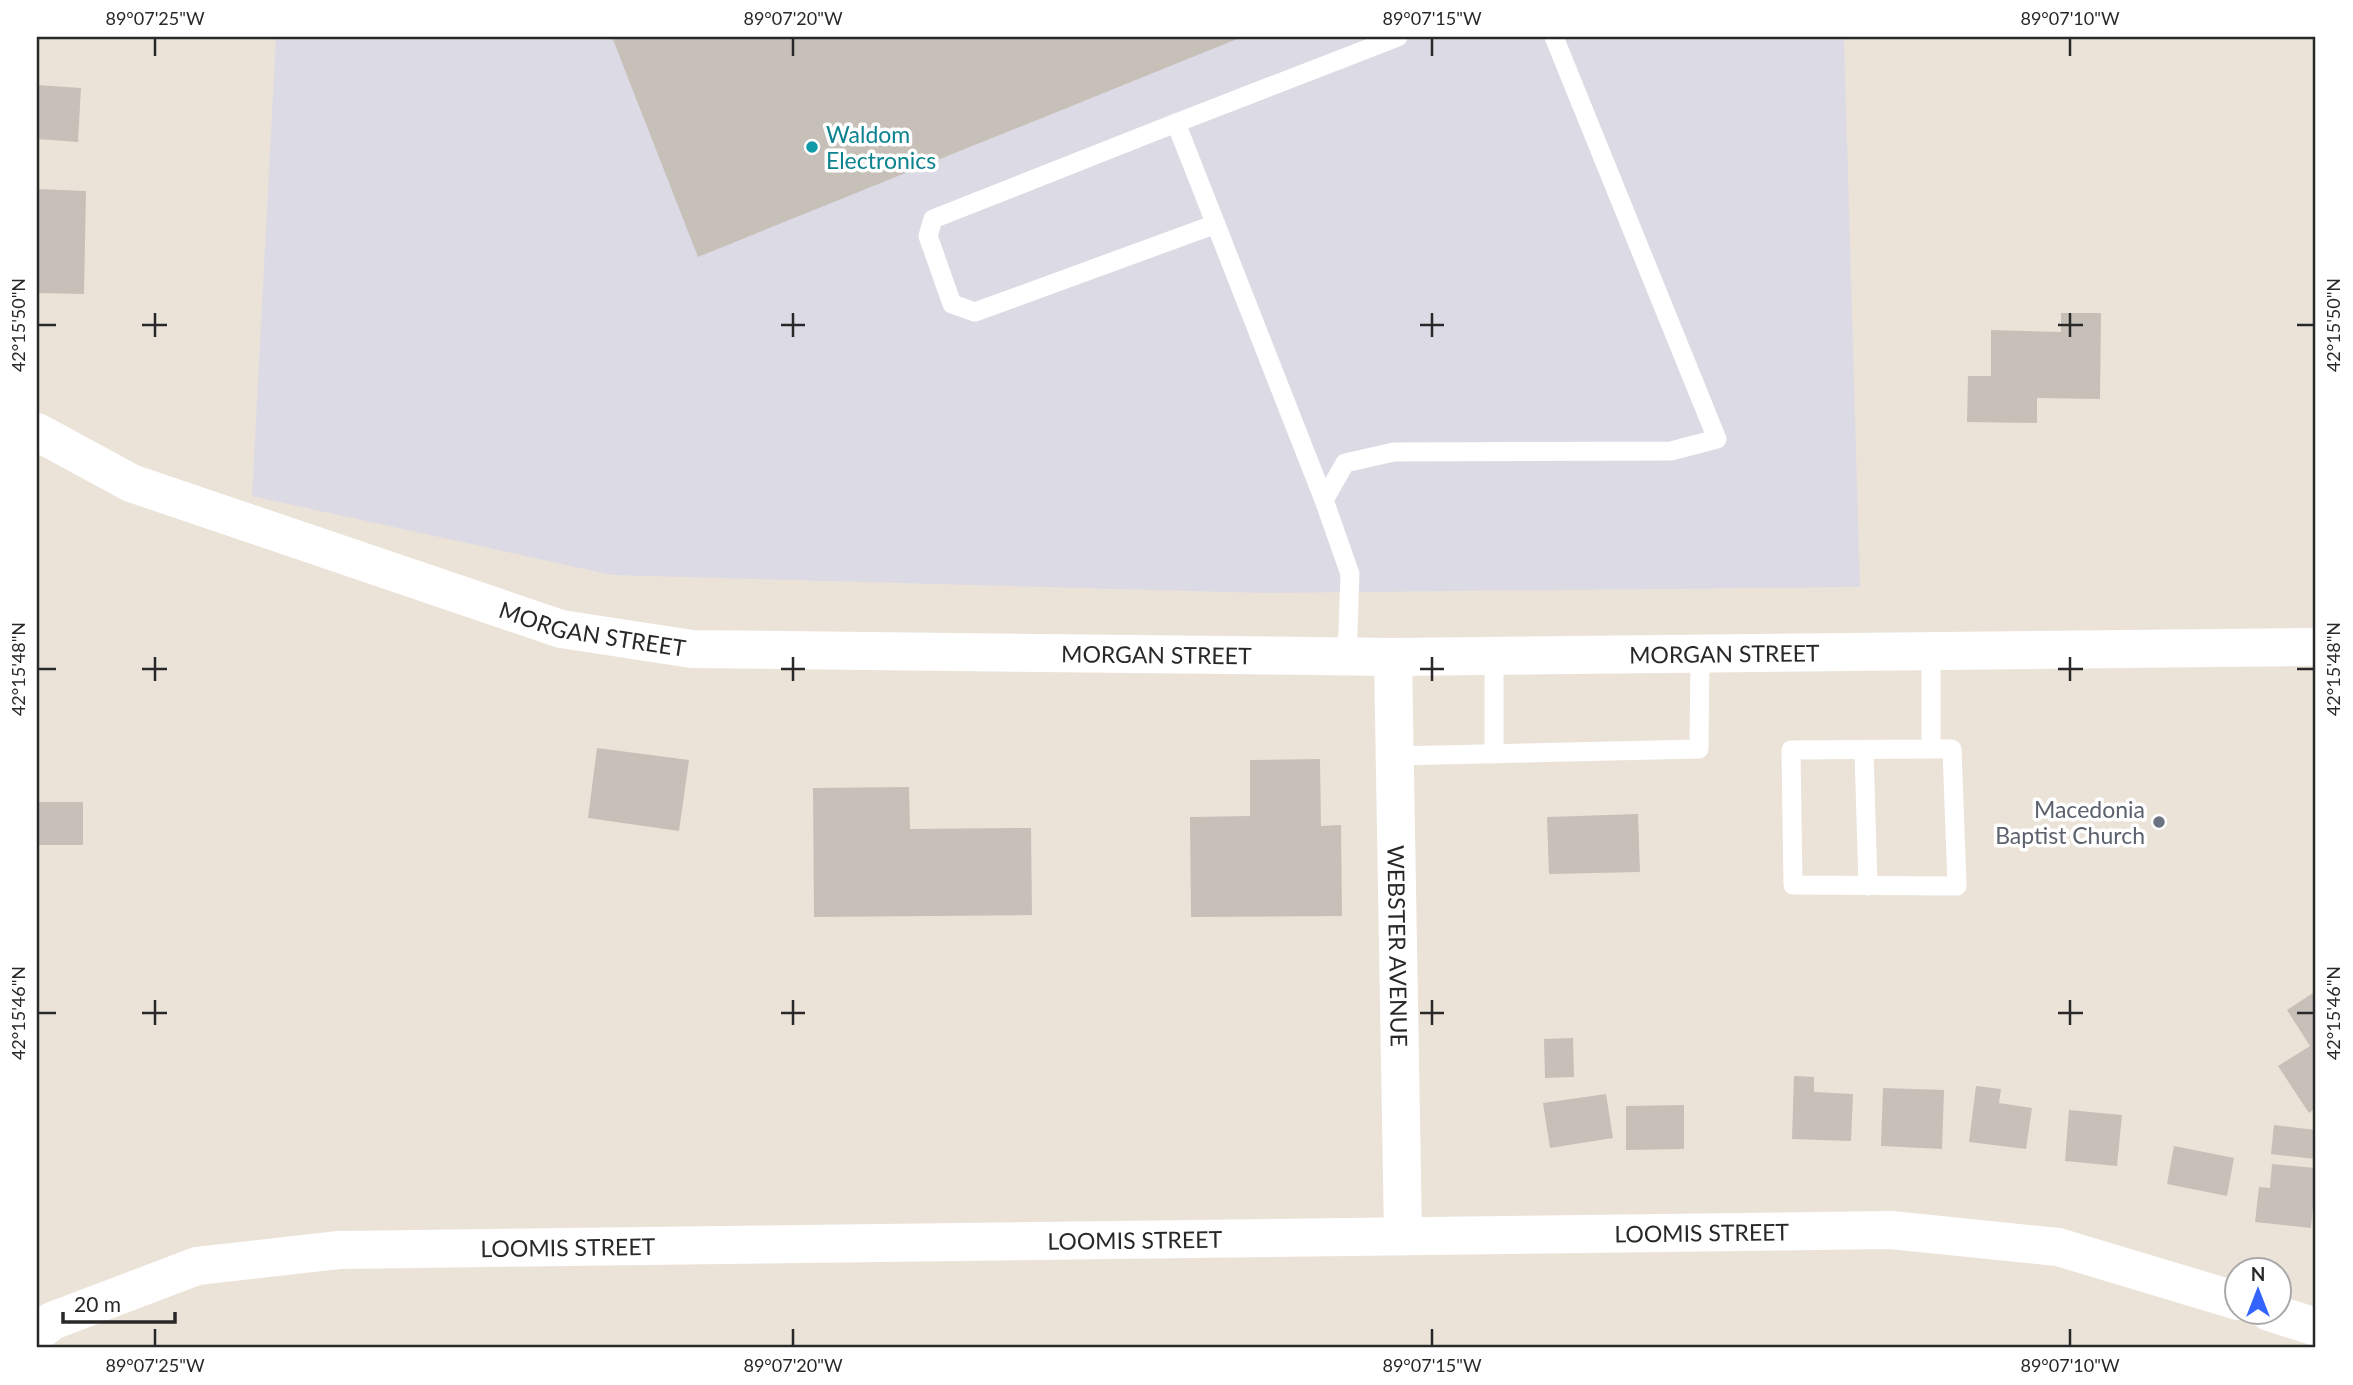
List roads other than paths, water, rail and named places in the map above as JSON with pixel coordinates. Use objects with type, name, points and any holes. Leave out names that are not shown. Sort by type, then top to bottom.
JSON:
[{"type":"street","name":"MORGAN STREET","points":[[37,432],[131,483],[561,629],[692,649],[1393,657],[2316,647]]},
{"type":"street","name":"WEBSTER AVENUE","points":[[1393,657],[1402,1235]]},
{"type":"street","name":"LOOMIS STREET","points":[[37,1333],[52,1321],[197,1266],[339,1250],[1891,1230],[2058,1247],[2224,1297]]},
{"type":"street","points":[[2294,1320],[2316,1327]]},
{"type":"lane","points":[[1216,224],[975,313],[952,304],[928,236],[933,219],[1398,37]]},
{"type":"lane","points":[[1324,500],[1345,463],[1394,452],[1671,451],[1717,439],[1554,37]]},
{"type":"lane","points":[[1176,123],[1324,500],[1350,574],[1347,657]]},
{"type":"lane","points":[[1931,651],[1931,750]]},
{"type":"lane","points":[[1395,756],[1699,749],[1700,653]]},
{"type":"lane","points":[[1494,656],[1494,754]]},
{"type":"lane","points":[[1952,749],[1956,886],[1793,885],[1791,750],[1931,750],[1952,749]]},
{"type":"lane","points":[[1864,751],[1868,886]]},
{"type":"place","name":"Waldom Electronics","points":[[812,147]]},
{"type":"place","name":"Macedonia Baptist Church","points":[[2159,822]]}]
